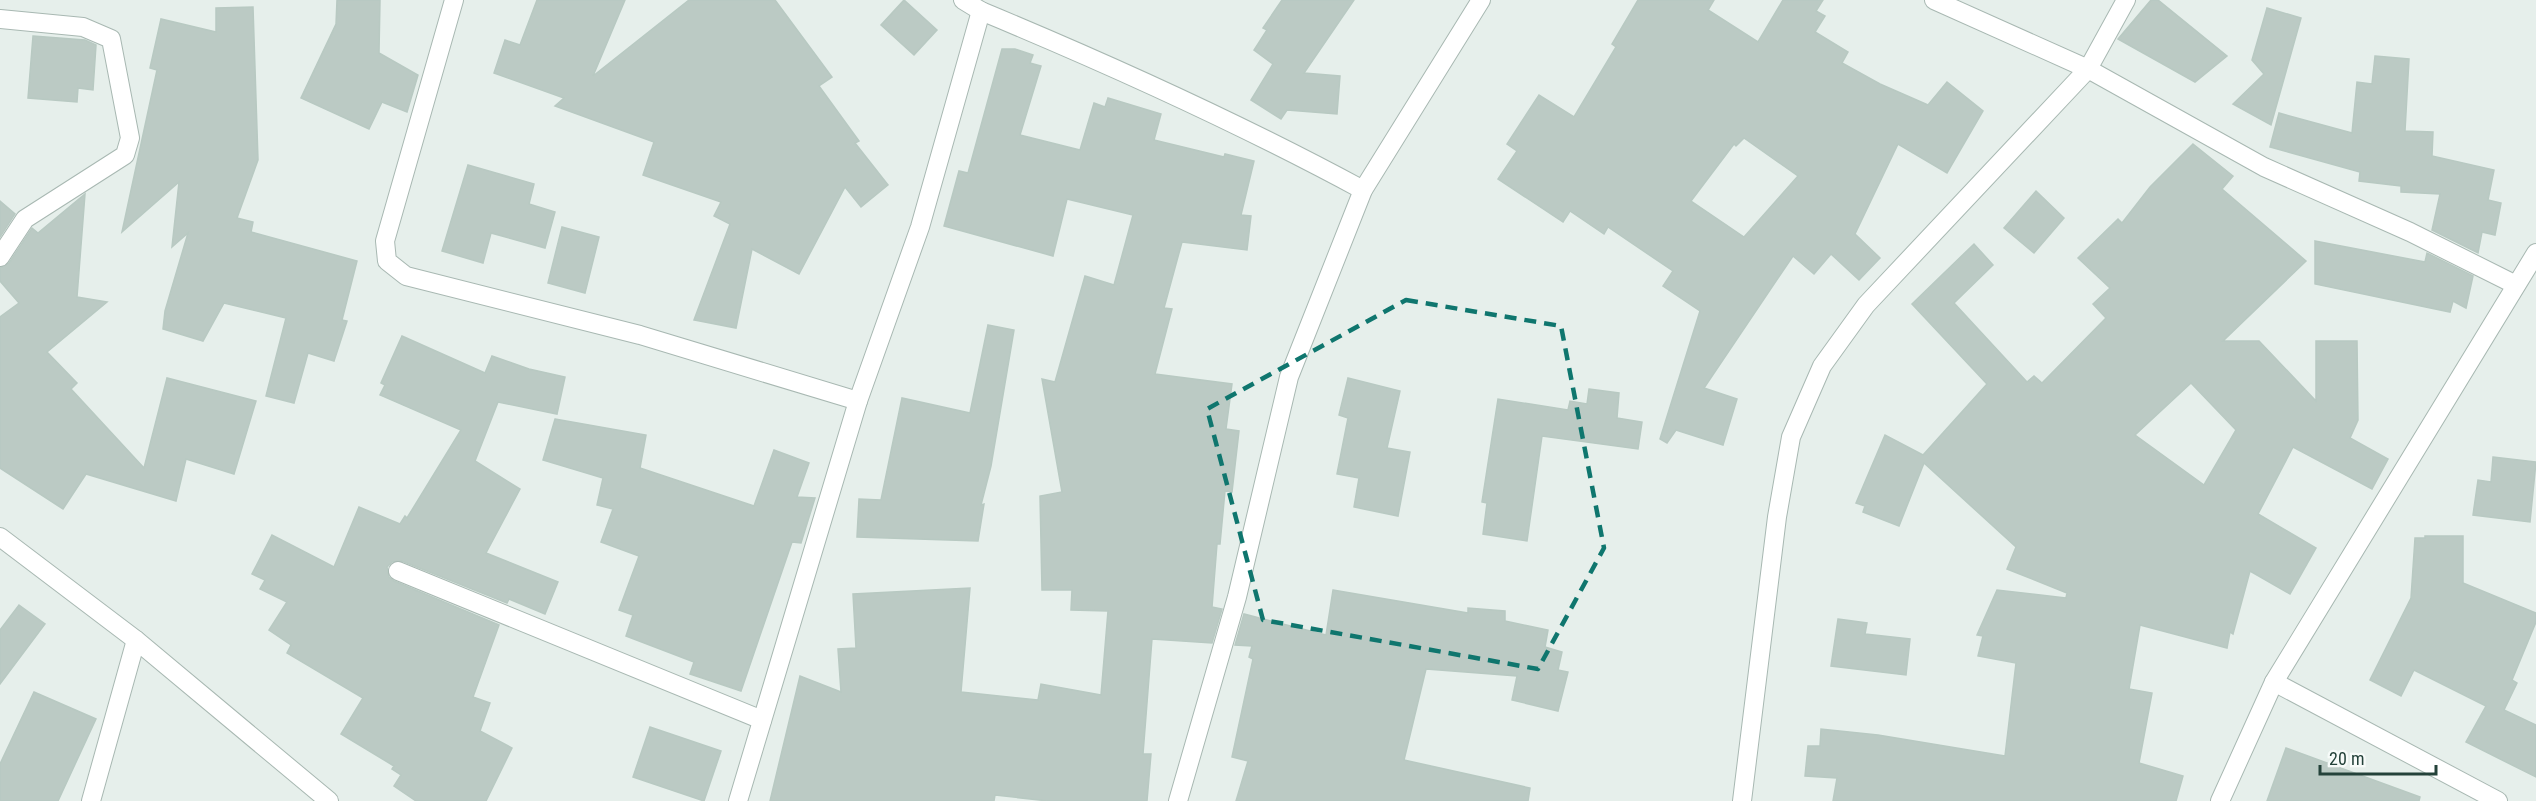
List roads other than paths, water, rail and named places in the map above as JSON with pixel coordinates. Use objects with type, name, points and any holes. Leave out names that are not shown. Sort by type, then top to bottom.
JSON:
[{"type":"street","points":[[454,0],[385,240],[387,261],[406,276],[640,335],[858,401]]},
{"type":"street","points":[[963,0],[981,11],[1095,58],[1289,150],[1363,190]]},
{"type":"street","points":[[1178,801],[1237,597],[1289,377],[1363,190],[1481,0]]},
{"type":"street","points":[[1934,0],[2088,69],[2264,167],[2410,232],[2516,285]]},
{"type":"street","points":[[1742,801],[1777,517],[1791,437],[1822,366],[1866,304],[2088,69],[2126,0]]},
{"type":"street","points":[[738,801],[858,401],[920,227],[981,11]]},
{"type":"street","points":[[0,19],[83,27],[111,39],[130,138],[125,155],[25,219],[0,257]]},
{"type":"street","points":[[2220,801],[2274,682],[2536,254]]},
{"type":"street","points":[[0,537],[136,640],[329,801]]},
{"type":"street","points":[[398,571],[762,720]]},
{"type":"street","points":[[91,801],[136,640]]},
{"type":"street","points":[[2274,682],[2498,801]]}]
